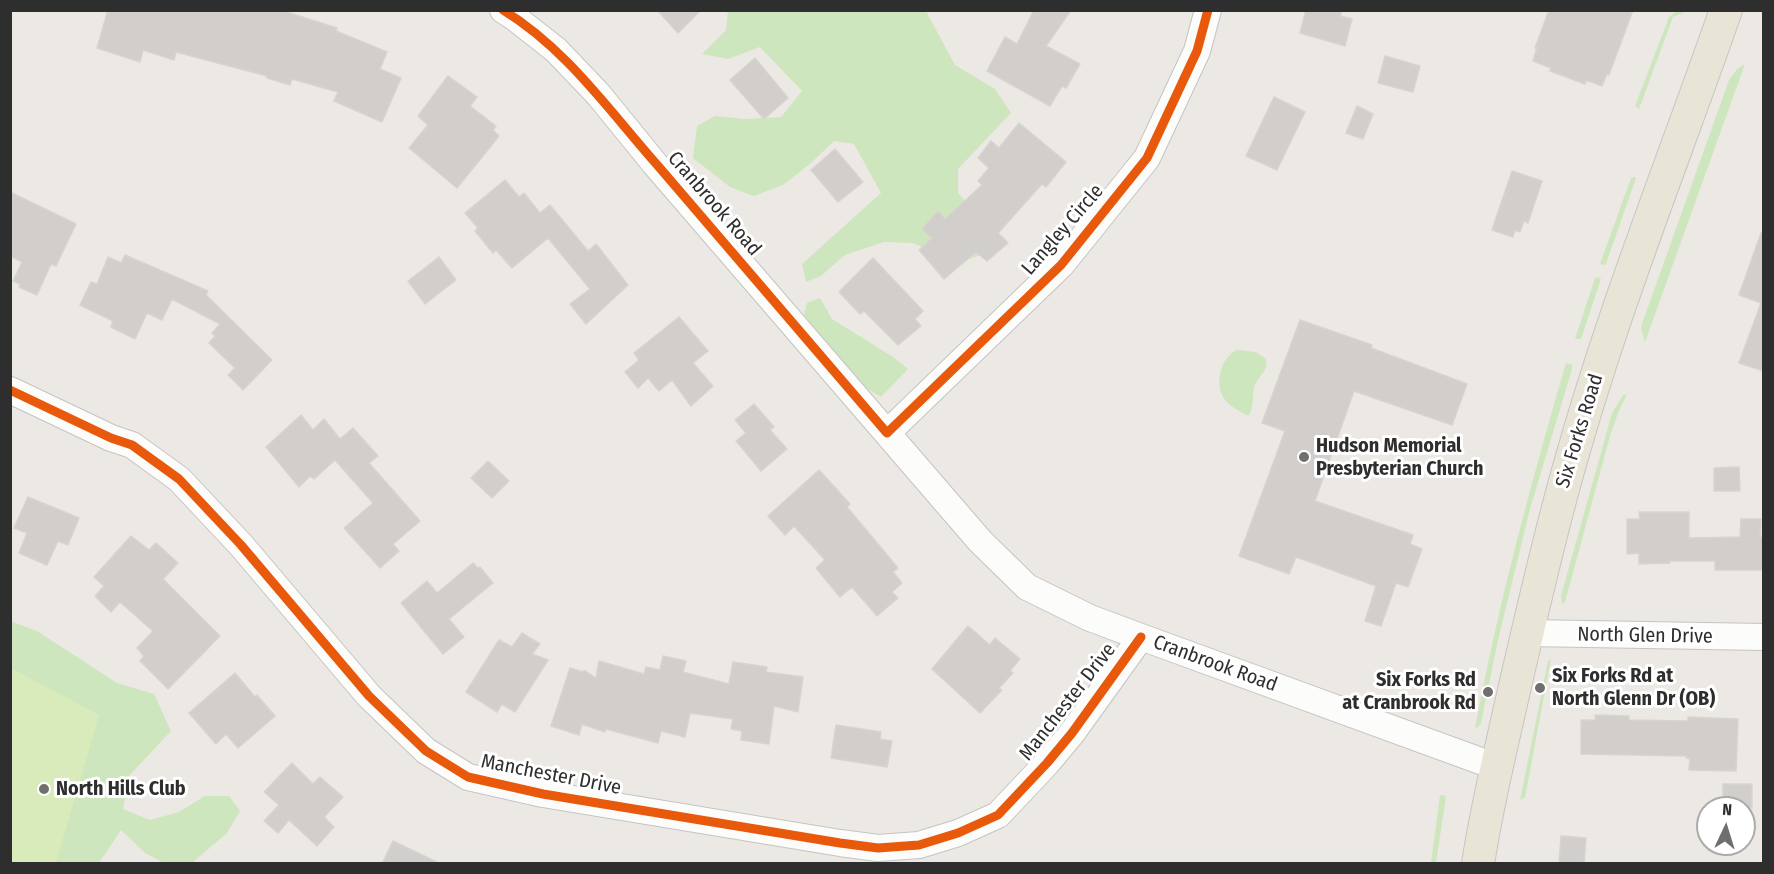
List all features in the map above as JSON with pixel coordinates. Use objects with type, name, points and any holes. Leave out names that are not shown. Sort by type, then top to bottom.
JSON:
[{"type":"main road","name":"Six Forks Road","points":[[1478,864],[1497,767],[1547,545],[1572,456],[1599,368],[1726,10]]},
{"type":"street","name":"Cranbrook Road","points":[[503,10],[556,50],[598,94],[655,164],[980,541],[1027,587],[1090,618],[1497,767]]},
{"type":"street","name":"Langley Circle","points":[[887,433],[1061,265],[1148,158],[1197,51],[1208,10]]},
{"type":"street","name":"Manchester Drive","points":[[10,390],[111,438],[132,445],[179,479],[241,545],[369,696],[426,751],[468,777],[543,794],[840,843],[878,848],[919,846],[958,833],[998,815],[1072,733],[1141,637]]},
{"type":"street","name":"North Glen Drive","points":[[1527,633],[1764,638]]},
{"type":"green space","points":[[1678,10],[1687,11],[1673,17],[1639,109],[1635,106],[1669,17]]},
{"type":"green space","points":[[728,11],[926,11],[955,65],[995,89],[1011,113],[958,169],[958,193],[980,218],[985,254],[961,261],[912,243],[884,242],[845,255],[821,276],[806,282],[802,264],[881,193],[854,144],[834,141],[783,185],[754,196],[730,187],[693,158],[697,126],[715,116],[746,119],[781,117],[802,91],[760,47],[728,59],[702,54],[726,30]]},
{"type":"green space","points":[[1745,64],[1645,342],[1641,328],[1643,321],[1729,80],[1737,69]]},
{"type":"green space","points":[[1631,178],[1636,178],[1606,264],[1600,264]]},
{"type":"green space","points":[[1595,278],[1601,279],[1581,339],[1575,339]]},
{"type":"green space","points":[[820,298],[832,319],[908,369],[881,397],[851,379],[804,314],[807,303]]},
{"type":"green space","points":[[1237,350],[1256,352],[1266,359],[1267,363],[1255,385],[1249,415],[1228,403],[1220,388],[1220,373],[1226,359]]},
{"type":"green space","points":[[1566,363],[1572,365],[1572,369],[1530,509],[1498,640],[1481,723],[1475,728],[1516,544]]},
{"type":"green space","points":[[1627,394],[1610,436],[1565,602],[1562,604],[1561,596],[1612,413],[1623,395]]},
{"type":"green space","points":[[10,621],[37,631],[117,683],[154,694],[171,731],[129,776],[123,809],[150,820],[179,812],[205,796],[229,796],[240,811],[227,833],[192,863],[164,863],[145,853],[121,830],[99,863],[11,863]]},
{"type":"green space","points":[[1551,659],[1525,798],[1520,800],[1548,661]]},
{"type":"green space","name":"North Hills Club","points":[[11,668],[99,715],[56,863],[11,863]]},
{"type":"green space","points":[[1440,795],[1446,796],[1436,863],[1431,863]]},
{"type":"building","points":[[108,10],[280,10],[337,28],[336,31],[387,52],[380,69],[401,78],[382,122],[334,101],[338,92],[292,79],[290,85],[267,78],[267,76],[176,52],[174,60],[143,50],[140,62],[97,48]]},
{"type":"building","points":[[657,10],[701,10],[678,33]]},
{"type":"building","points":[[1034,10],[1071,10],[1046,46],[1080,64],[1066,88],[1062,86],[1050,106],[987,71],[1005,37],[1017,44]]},
{"type":"building","points":[[1306,10],[1342,10],[1340,16],[1352,19],[1345,46],[1300,33]]},
{"type":"building","points":[[1549,10],[1633,10],[1609,75],[1607,74],[1602,86],[1586,80],[1585,84],[1550,71],[1551,68],[1533,61],[1537,48],[1535,48]]},
{"type":"building","points":[[1385,56],[1420,66],[1413,92],[1378,83]]},
{"type":"building","points":[[755,58],[788,98],[764,119],[730,80]]},
{"type":"building","points":[[448,76],[477,97],[470,106],[496,126],[493,130],[499,136],[457,188],[409,148],[428,125],[418,116]]},
{"type":"building","points":[[1274,97],[1305,112],[1277,170],[1246,156]]},
{"type":"building","points":[[1357,106],[1373,114],[1363,139],[1346,133]]},
{"type":"building","points":[[1019,123],[1066,162],[1046,187],[1042,184],[998,233],[1008,243],[987,261],[976,252],[944,279],[919,250],[932,238],[922,229],[938,211],[945,219],[982,185],[978,181],[989,168],[978,158],[991,141],[999,148]]},
{"type":"building","points":[[835,149],[863,182],[838,202],[811,170]]},
{"type":"building","points":[[1512,171],[1542,181],[1528,223],[1524,221],[1520,232],[1515,230],[1513,237],[1492,230]]},
{"type":"building","points":[[505,180],[519,197],[524,193],[540,213],[550,205],[588,251],[596,244],[628,285],[586,324],[570,304],[590,289],[548,238],[512,268],[496,250],[493,253],[475,231],[478,228],[465,213]]},
{"type":"building","points":[[10,192],[76,224],[56,266],[51,264],[37,295],[19,287],[20,284],[13,281],[22,262],[10,256]]},
{"type":"building","points":[[1761,233],[1764,233],[1764,371],[1739,363],[1761,303],[1739,295]]},
{"type":"building","points":[[125,255],[208,291],[206,295],[272,360],[243,390],[228,375],[235,368],[209,343],[215,336],[212,333],[220,324],[172,299],[162,320],[147,313],[135,339],[111,327],[113,321],[80,305],[91,282],[97,284],[108,257],[121,263]]},
{"type":"building","points":[[439,257],[456,280],[425,304],[408,281]]},
{"type":"building","points":[[873,258],[923,311],[915,319],[921,326],[898,345],[864,311],[860,314],[839,292]]},
{"type":"building","points":[[679,317],[708,351],[693,363],[713,386],[691,406],[672,380],[659,391],[648,378],[638,388],[625,372],[639,360],[634,353]]},
{"type":"building","name":"Hudson Memorial Presbyterian Church","points":[[1300,320],[1372,345],[1371,348],[1467,384],[1452,425],[1354,391],[1315,501],[1413,535],[1410,544],[1422,549],[1408,587],[1396,583],[1381,626],[1365,621],[1376,586],[1296,557],[1289,574],[1239,556],[1285,431],[1262,423]]},
{"type":"building","points":[[754,404],[774,427],[770,430],[787,449],[761,471],[736,441],[746,433],[735,420]]},
{"type":"building","points":[[301,415],[313,430],[324,419],[340,439],[353,428],[378,456],[369,463],[420,521],[393,544],[399,551],[380,568],[344,528],[373,503],[335,460],[314,479],[310,476],[299,487],[266,447]]},
{"type":"building","points":[[488,461],[509,481],[492,498],[471,478]]},
{"type":"building","points":[[1739,467],[1740,491],[1714,491],[1714,468]]},
{"type":"building","points":[[819,470],[850,504],[847,507],[898,568],[893,572],[902,583],[892,592],[898,598],[877,616],[852,587],[840,597],[816,568],[825,560],[794,526],[785,535],[768,516]]},
{"type":"building","points":[[28,497],[79,518],[68,545],[58,541],[47,565],[19,553],[27,533],[14,528]]},
{"type":"building","points":[[1639,512],[1689,512],[1689,538],[1740,537],[1741,519],[1761,519],[1760,537],[1764,537],[1764,570],[1715,570],[1715,561],[1669,561],[1670,563],[1639,564],[1639,553],[1627,554],[1627,519],[1640,519]]},
{"type":"building","points":[[131,536],[149,550],[156,543],[178,563],[163,579],[220,636],[168,689],[140,661],[144,656],[137,648],[153,631],[120,602],[111,612],[95,596],[104,586],[94,577]]},
{"type":"building","points":[[473,563],[478,568],[480,567],[493,583],[449,619],[464,637],[443,654],[401,603],[427,581],[437,593]]},
{"type":"building","points":[[968,626],[990,645],[995,638],[1020,659],[1010,671],[1013,673],[999,688],[1002,690],[980,713],[932,669]]},
{"type":"building","points":[[522,633],[540,644],[532,654],[548,660],[515,712],[502,704],[497,712],[466,692],[499,640],[512,647]]},
{"type":"building","points":[[663,656],[686,661],[683,672],[729,684],[733,662],[767,667],[766,672],[803,677],[798,712],[774,706],[769,744],[741,740],[742,731],[731,729],[733,719],[690,713],[685,737],[661,731],[658,743],[606,729],[605,732],[582,724],[579,735],[551,726],[570,668],[583,672],[584,670],[596,678],[599,661],[644,674],[646,667],[660,670]]},
{"type":"building","points":[[235,673],[275,716],[238,748],[226,734],[216,744],[189,713]]},
{"type":"building","points":[[1595,715],[1629,716],[1629,720],[1688,721],[1688,717],[1738,719],[1736,771],[1689,770],[1690,759],[1686,758],[1687,756],[1581,754],[1581,720],[1596,720]]},
{"type":"building","points":[[836,725],[881,732],[880,739],[892,741],[887,767],[831,758]]},
{"type":"building","points":[[292,763],[313,784],[320,777],[343,797],[324,817],[334,827],[317,846],[289,820],[278,833],[264,821],[279,805],[264,792]]},
{"type":"building","points":[[1723,784],[1752,784],[1752,796],[1723,796]]},
{"type":"building","points":[[1561,836],[1586,838],[1584,864],[1559,864]]},
{"type":"building","points":[[393,841],[441,864],[382,864]]},
{"type":"cycle path","points":[[503,10],[547,43],[587,82],[887,433],[1061,265],[1147,158],[1197,51],[1208,10]]},
{"type":"cycle path","points":[[10,390],[111,438],[132,445],[179,479],[241,545],[369,696],[426,751],[468,777],[543,794],[840,843],[878,848],[919,845],[958,833],[998,815],[1072,733],[1141,637]]},
{"type":"place","name":"Hudson Memorial Presbyterian Church","points":[[1304,457]]},
{"type":"place","name":"Six Forks Rd at North Glenn Dr (OB)","points":[[1540,688]]},
{"type":"place","name":"Six Forks Rd at Cranbrook Rd","points":[[1488,692]]},
{"type":"place","name":"North Hills Club","points":[[44,789]]}]
